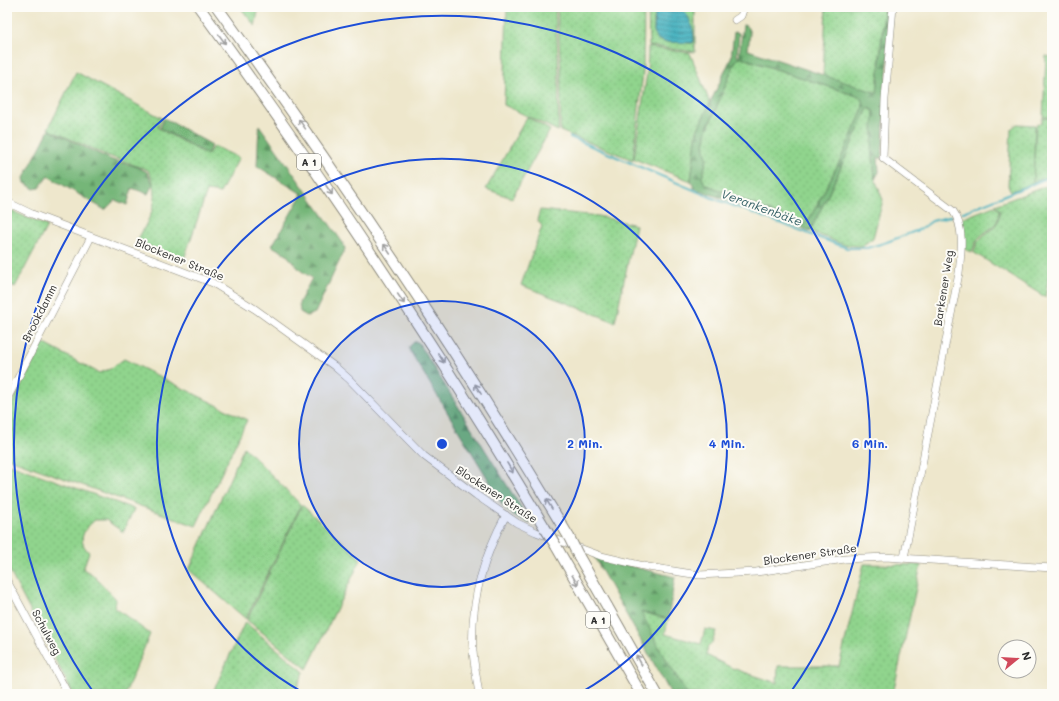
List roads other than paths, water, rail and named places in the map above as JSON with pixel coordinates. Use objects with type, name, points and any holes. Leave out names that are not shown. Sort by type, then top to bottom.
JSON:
[{"type":"highway","name":"A 1","points":[[199,7],[310,162],[417,322],[485,428],[546,528],[641,694]]},
{"type":"highway","name":"A 1","points":[[217,7],[324,156],[426,308],[523,462],[568,537],[657,694]]},
{"type":"street","points":[[735,20],[741,16],[744,7]]},
{"type":"street","name":"Barkener Weg","points":[[893,7],[885,99],[883,158],[953,211],[957,218],[961,237],[959,273],[904,558]]},
{"type":"street","name":"Blockener Straße","points":[[7,202],[32,214],[200,278],[222,288],[249,305],[334,366],[349,379],[424,456],[506,515],[536,532],[579,549],[636,565],[686,574],[756,572],[861,557],[904,558],[1052,568]]},
{"type":"street","name":"Brookdamm","points":[[7,399],[91,236]]},
{"type":"street","points":[[478,694],[473,651],[475,601],[483,567],[506,515]]},
{"type":"street","name":"Schulweg","points":[[7,581],[68,694]]},
{"type":"water","points":[[664,7],[679,8],[686,13],[693,30],[693,43],[664,42],[657,39],[654,31],[655,12]]},
{"type":"waterway","name":"Verankenbäke","points":[[570,137],[715,199],[847,248],[867,248],[887,242],[921,229],[932,221],[952,216]]},
{"type":"waterway","name":"Verankenbäke","points":[[961,213],[1052,176]]}]
